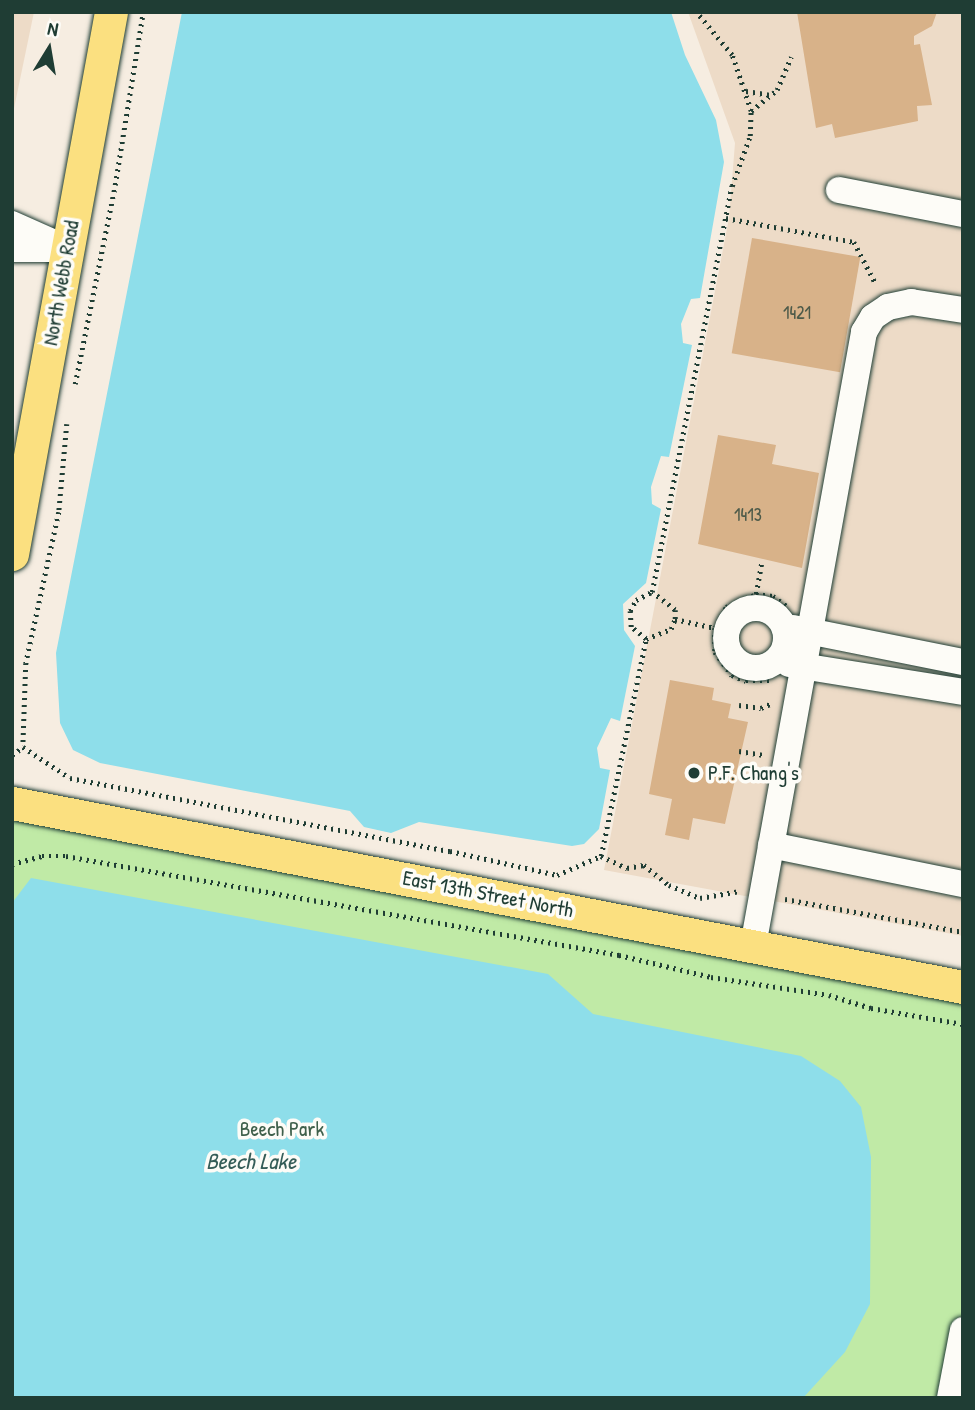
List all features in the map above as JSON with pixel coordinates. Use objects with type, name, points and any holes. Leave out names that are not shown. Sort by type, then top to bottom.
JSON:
[{"type":"main road","name":"North Webb Road","points":[[12,554],[111,12]]},
{"type":"main road","name":"East 13th Street North","points":[[12,803],[963,986]]},
{"type":"lane","points":[[839,191],[963,214]]},
{"type":"lane","points":[[12,224],[68,249]]},
{"type":"lane","points":[[12,249],[68,249]]},
{"type":"lane","points":[[776,676],[795,623],[864,332],[873,317],[888,307],[911,302],[963,310]]},
{"type":"lane","points":[[963,662],[795,623],[753,608],[735,616],[726,634],[735,661],[776,676],[804,664],[963,692]]},
{"type":"lane","points":[[753,946],[804,664],[795,623]]},
{"type":"lane","points":[[771,845],[963,884]]},
{"type":"lane","points":[[950,1398],[963,1330]]},
{"type":"path","points":[[72,397],[115,185],[143,12]]},
{"type":"path","points":[[652,592],[726,218],[736,173],[750,136],[751,111],[732,55],[696,12]]},
{"type":"path","points":[[751,111],[771,95],[788,71],[791,57]]},
{"type":"path","points":[[746,91],[771,95]]},
{"type":"path","points":[[726,218],[854,242],[876,284]]},
{"type":"path","points":[[23,747],[26,663],[59,512],[68,410]]},
{"type":"path","points":[[756,594],[762,561]]},
{"type":"path","points":[[646,639],[671,629],[675,619],[675,610],[668,601],[652,592]]},
{"type":"path","points":[[646,639],[631,626],[630,611],[636,600],[652,592]]},
{"type":"path","points":[[776,676],[774,682],[746,681],[732,675],[715,652],[715,628],[726,607],[756,594],[773,596],[795,623]]},
{"type":"path","points":[[675,619],[715,628]]},
{"type":"path","points":[[600,856],[646,639]]},
{"type":"path","points":[[739,705],[761,708],[779,696]]},
{"type":"path","points":[[12,755],[23,747]]},
{"type":"path","points":[[23,747],[70,778],[450,851],[557,876],[600,856],[627,868],[644,865],[669,885],[700,898],[734,891],[963,932]]},
{"type":"path","points":[[739,751],[768,755]]},
{"type":"path","points":[[12,864],[42,856],[66,856],[619,955],[711,977],[829,995],[871,1008],[963,1024]]},
{"type":"shaded area","points":[[12,12],[34,12],[12,118]]},
{"type":"shaded area","points":[[688,12],[963,12],[963,936],[604,870],[729,218],[735,143]]},
{"type":"green space","name":"Beech Lake","points":[[12,803],[963,986],[963,1398],[12,1398]]},
{"type":"water","points":[[182,12],[671,12],[685,55],[716,120],[724,162],[700,298],[691,299],[681,324],[683,343],[692,345],[669,457],[661,456],[651,487],[652,504],[661,509],[646,583],[623,604],[624,630],[635,646],[620,721],[611,718],[597,748],[600,768],[610,770],[599,829],[584,844],[572,846],[419,822],[391,833],[364,827],[350,811],[100,763],[73,750],[60,723],[56,653]]},
{"type":"water","name":"Beech Lake","points":[[31,878],[548,974],[593,1014],[801,1056],[840,1081],[861,1107],[871,1157],[870,1304],[845,1352],[803,1398],[12,1398],[12,903]]},
{"type":"building","points":[[797,12],[937,12],[932,26],[914,36],[914,45],[920,44],[932,105],[917,106],[918,121],[835,138],[832,124],[816,128]]},
{"type":"building","points":[[752,238],[860,257],[840,372],[732,353]]},
{"type":"building","points":[[718,435],[776,445],[772,464],[819,473],[802,568],[698,544]]},
{"type":"building","name":"P.F. Chang's","points":[[670,680],[714,688],[712,700],[731,704],[728,718],[748,722],[725,824],[693,818],[689,840],[665,835],[672,799],[649,794]]},
{"type":"place","name":"P.F. Chang's","points":[[694,773]]},
{"type":"park label","name":"Beech Park","points":[[282,1129]]}]
